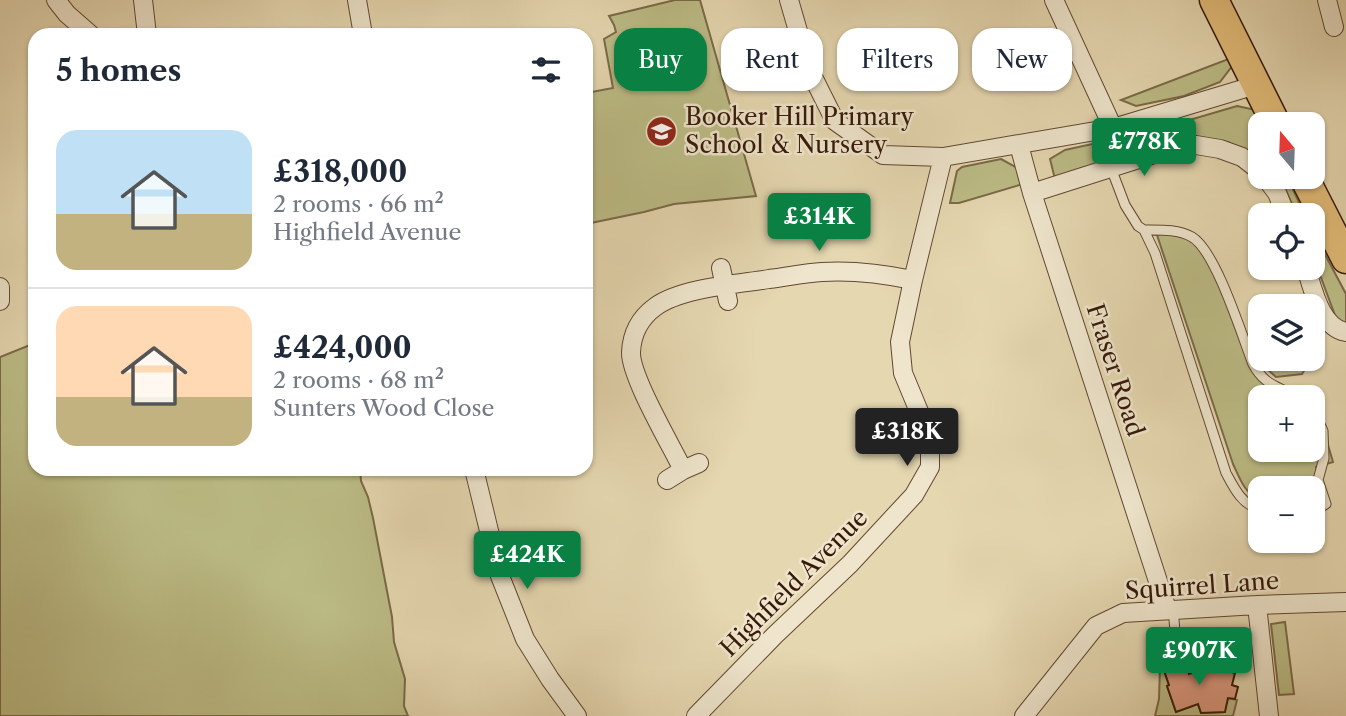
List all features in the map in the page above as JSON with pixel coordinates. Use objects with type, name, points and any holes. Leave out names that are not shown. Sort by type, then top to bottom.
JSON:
[{"type":"highway","points":[[1214,0],[1270,112]]},
{"type":"highway","points":[[1310,189],[1346,259]]},
{"type":"street","points":[[56,0],[83,28]]},
{"type":"street","points":[[143,0],[146,28]]},
{"type":"street","points":[[357,0],[362,28]]},
{"type":"street","points":[[789,0],[809,69],[835,121],[883,155],[943,156],[1113,128],[1256,85]]},
{"type":"street","points":[[1054,0],[1113,128]]},
{"type":"street","points":[[1326,0],[1334,27]]},
{"type":"street","name":"Fraser Road","points":[[1019,145],[1032,193],[1170,609]]},
{"type":"street","points":[[1032,193],[1167,150],[1196,145],[1220,149],[1248,162]]},
{"type":"street","name":"Highfield Avenue","points":[[696,716],[849,564],[914,495],[930,467],[930,438],[903,373],[900,342],[943,156]]},
{"type":"street","points":[[667,480],[691,466],[636,375],[631,355],[634,335],[641,319],[657,305],[679,295],[724,285],[824,272],[884,274],[913,280]]},
{"type":"street","points":[[1311,280],[1326,320],[1340,331],[1346,332]]},
{"type":"street","points":[[0,287],[0,301]]},
{"type":"street","points":[[476,476],[500,576],[525,639],[578,716]]},
{"type":"street","name":"Squirrel Lane","points":[[1024,716],[1096,626],[1123,613],[1346,602]]},
{"type":"street","points":[[1257,605],[1269,716]]},
{"type":"lane","points":[[1111,168],[1130,216],[1138,226],[1144,230],[1181,232],[1193,237],[1203,246],[1215,267],[1253,364],[1259,375],[1272,385]]},
{"type":"lane","points":[[1144,230],[1159,266],[1226,473],[1248,504]]},
{"type":"lane","points":[[1170,609],[1176,643]]},
{"type":"green space","points":[[675,0],[700,0],[721,74],[721,91],[726,91],[756,196],[674,204],[593,223],[593,92],[613,88],[604,39],[614,33],[614,91],[707,91],[707,28],[615,28],[609,16]]},
{"type":"green space","points":[[1231,58],[1233,65],[1220,82],[1184,96],[1136,106],[1121,100]]},
{"type":"green space","points":[[1237,106],[1257,112],[1248,112],[1248,154],[1228,142],[1204,140],[1055,179],[1050,159],[1065,150],[1152,131]]},
{"type":"green space","points":[[1001,159],[1021,170],[1023,184],[959,203],[950,203],[957,171],[962,167]]},
{"type":"green space","points":[[1285,189],[1293,189],[1299,203],[1292,203]]},
{"type":"green space","points":[[1164,231],[1204,244],[1248,346],[1248,371],[1259,371],[1266,379],[1278,385],[1248,385],[1248,462],[1325,462],[1325,435],[1333,462],[1316,467],[1318,476],[1248,476],[1248,491],[1243,485],[1233,464],[1157,235]]},
{"type":"green space","points":[[1325,254],[1346,294],[1346,329],[1336,318],[1322,280],[1325,280]]},
{"type":"green space","points":[[28,346],[28,476],[361,476],[373,518],[392,617],[394,642],[405,679],[404,706],[408,716],[0,716],[0,357]]},
{"type":"green space","points":[[1269,371],[1304,371],[1302,374],[1276,377]]},
{"type":"green space","points":[[1285,622],[1294,694],[1279,695],[1271,624]]},
{"type":"green space","points":[[1162,665],[1176,712],[1197,702],[1201,713],[1224,712],[1228,698],[1237,700],[1233,716],[1155,716]]},
{"type":"building","points":[[1183,657],[1189,674],[1211,666],[1235,673],[1232,685],[1238,687],[1235,699],[1228,698],[1225,712],[1201,713],[1198,704],[1176,712],[1162,665]]},
{"type":"place","name":"Booker Hill Primary School & Nursery","points":[[662,131]]}]
